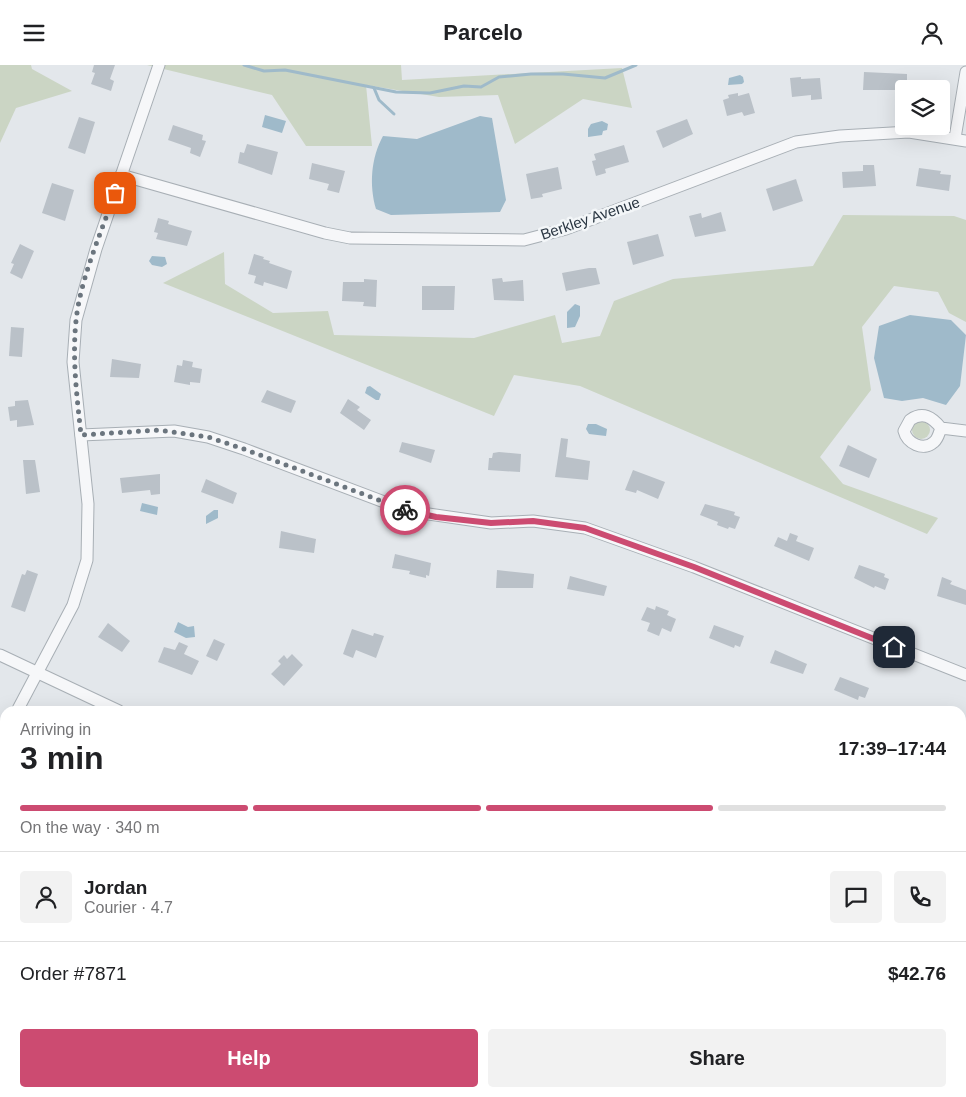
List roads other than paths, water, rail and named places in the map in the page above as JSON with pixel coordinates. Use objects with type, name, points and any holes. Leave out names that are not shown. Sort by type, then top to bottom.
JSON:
[{"type":"street","points":[[21,706],[74,605],[87,560],[88,504],[74,362],[76,320],[81,294],[159,65]]},
{"type":"street","points":[[960,140],[966,72]]},
{"type":"street","name":"Berkley Avenue","points":[[121,175],[325,233],[350,238],[510,241],[566,229],[796,142],[840,136],[909,132],[960,140]]},
{"type":"street","points":[[941,428],[966,431]]},
{"type":"street","points":[[81,435],[174,431],[208,437],[408,511],[491,523],[533,521],[585,528],[694,567],[966,675]]},
{"type":"street","points":[[0,655],[108,706]]},
{"type":"water","points":[[740,75],[743,77],[744,82],[742,84],[728,85],[729,78]]},
{"type":"water","points":[[265,115],[286,121],[282,133],[262,127]]},
{"type":"water","points":[[480,116],[492,118],[506,200],[500,212],[391,215],[376,209],[372,191],[372,172],[376,153],[383,136],[417,139]]},
{"type":"water","points":[[602,121],[608,124],[607,130],[603,131],[602,135],[588,137],[588,129],[591,124]]},
{"type":"water","points":[[152,256],[165,257],[167,264],[162,267],[152,265],[149,261]]},
{"type":"water","points":[[575,304],[580,306],[580,316],[575,327],[567,328],[567,312]]},
{"type":"water","points":[[910,315],[951,320],[966,335],[960,386],[946,405],[923,398],[902,401],[884,398],[874,358],[879,326]]},
{"type":"water","points":[[370,386],[381,394],[379,400],[365,393],[367,387]]},
{"type":"water","points":[[588,424],[596,424],[607,429],[606,436],[589,434],[586,429]]},
{"type":"water","points":[[142,503],[158,507],[157,515],[140,511]]},
{"type":"water","points":[[214,510],[218,510],[218,518],[206,524],[206,516]]},
{"type":"water","points":[[178,622],[188,627],[194,626],[195,637],[186,638],[174,632]]},
{"type":"waterway","points":[[244,65],[264,71],[285,70],[396,92],[430,93],[464,86],[481,87],[499,77],[531,74],[563,74],[605,78],[636,65]]},
{"type":"waterway","points":[[374,88],[379,100],[394,114]]}]
